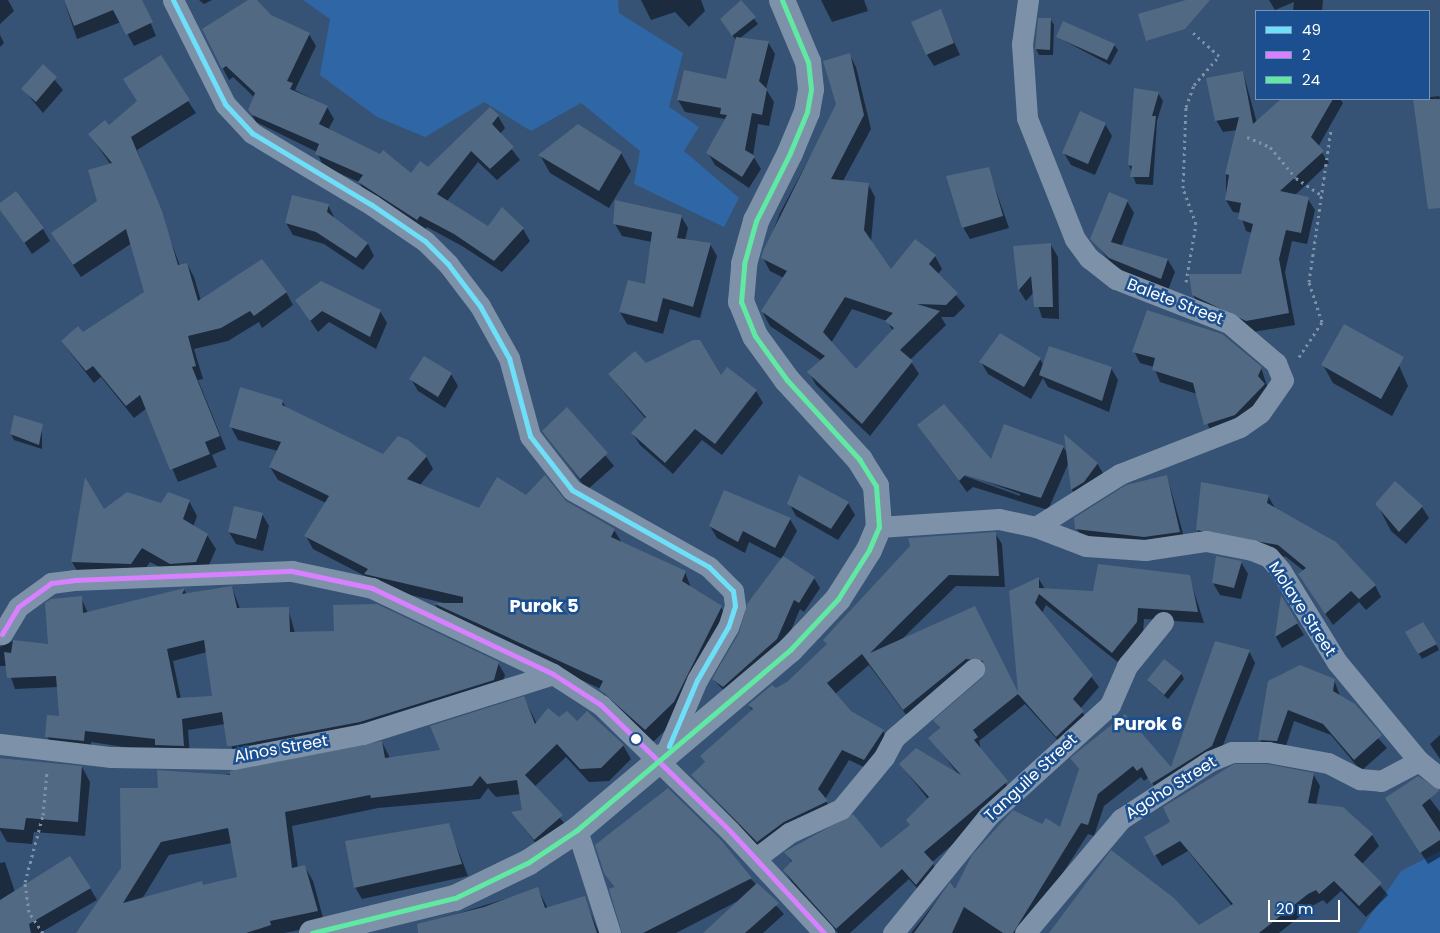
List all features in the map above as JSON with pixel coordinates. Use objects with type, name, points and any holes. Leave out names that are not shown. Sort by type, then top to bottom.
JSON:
[{"type":"street","points":[[173,0],[225,104],[252,133],[380,210],[425,241],[448,264],[480,306],[509,358],[530,436],[572,490],[709,567],[733,591],[735,606],[728,627],[697,680],[662,756]]},
{"type":"street","points":[[312,933],[455,898],[529,862],[578,830],[796,643],[838,599],[879,527],[876,486],[860,460],[787,380],[755,336],[741,302],[744,264],[756,221],[790,153],[807,112],[811,89],[808,62],[782,0]]},
{"type":"street","name":"Balete Street","points":[[1028,0],[1022,92],[1027,118],[1067,226],[1089,258],[1116,279],[1229,323],[1255,342],[1276,362],[1283,380]]},
{"type":"street","points":[[1036,527],[1120,474],[1240,427],[1260,413],[1283,380]]},
{"type":"street","name":"Molave Street","points":[[879,527],[1000,520],[1036,527],[1086,546],[1144,550],[1206,541],[1269,557],[1337,662],[1419,761],[1440,778]]},
{"type":"street","points":[[2,634],[18,607],[51,584],[292,571],[372,588],[553,674],[601,704],[662,756],[824,933]]},
{"type":"street","name":"Tanguile Street","points":[[893,933],[988,816],[1110,705],[1127,666],[1163,622]]},
{"type":"street","points":[[756,858],[789,833],[841,809],[884,757],[894,738],[974,669]]},
{"type":"street","name":"Alnos Street","points":[[0,744],[111,757],[234,759],[363,734],[553,674]]},
{"type":"street","name":"Agoho Street","points":[[1025,933],[1121,819],[1210,761],[1232,752],[1268,752],[1328,763],[1360,779],[1382,781],[1419,761]]},
{"type":"street","points":[[578,830],[610,933]]},
{"type":"path","points":[[1190,30],[1218,56],[1194,85],[1186,107],[1183,188],[1196,224],[1186,296],[1194,310]]},
{"type":"path","points":[[1283,380],[1322,322],[1309,282],[1331,130]]},
{"type":"path","points":[[1247,137],[1270,147],[1296,178],[1321,196]]},
{"type":"path","points":[[43,933],[29,912],[25,882],[43,816],[50,750]]},
{"type":"shaded area","points":[[303,0],[618,0],[619,13],[683,53],[669,107],[699,127],[684,151],[739,198],[724,227],[634,184],[640,151],[581,103],[531,131],[484,102],[425,137],[377,117],[320,75],[330,19]]},
{"type":"shaded area","points":[[1440,851],[1440,933],[1358,933],[1401,871]]},
{"type":"building","points":[[64,0],[142,0],[153,22],[126,35],[113,10],[74,26]]},
{"type":"building","points":[[248,0],[257,0],[271,15],[310,33],[287,81],[293,83],[290,89],[328,106],[319,124],[380,154],[383,150],[411,173],[420,161],[428,167],[490,107],[499,115],[492,124],[514,147],[490,169],[471,151],[437,194],[488,226],[502,207],[524,228],[494,261],[454,234],[420,216],[417,220],[358,182],[363,175],[315,154],[319,144],[252,115],[248,110],[255,93],[226,66],[222,69],[202,29]]},
{"type":"building","points":[[741,0],[756,17],[732,36],[720,19]]},
{"type":"building","points":[[1186,0],[1210,0],[1185,29],[1146,41],[1138,14]]},
{"type":"building","points":[[941,9],[954,43],[926,55],[911,22]]},
{"type":"building","points":[[1038,18],[1051,18],[1050,50],[1035,49]]},
{"type":"building","points":[[1063,21],[1115,44],[1107,60],[1056,37]]},
{"type":"building","points":[[736,37],[769,41],[759,81],[767,89],[762,115],[752,113],[745,150],[755,156],[742,177],[706,153],[727,115],[720,114],[721,108],[677,100],[684,70],[726,79]]},
{"type":"building","points":[[850,53],[864,115],[831,179],[869,183],[864,230],[891,269],[915,239],[936,255],[929,264],[958,293],[946,305],[917,304],[940,311],[900,350],[913,361],[862,424],[807,372],[825,356],[761,311],[787,271],[761,258],[763,251],[836,104],[823,61]],"holes":[[[845,297],[893,313],[885,321],[894,328],[856,369],[823,332]]]},
{"type":"building","points":[[161,55],[190,100],[131,137],[162,211],[178,265],[187,263],[198,301],[262,259],[287,292],[254,316],[250,311],[221,328],[188,336],[196,366],[192,367],[220,436],[205,442],[210,454],[170,470],[140,395],[126,406],[93,366],[86,371],[61,341],[78,326],[83,332],[144,292],[126,229],[73,265],[51,233],[97,201],[88,170],[112,163],[88,134],[105,120],[109,125],[137,101],[123,79]]},
{"type":"building","points":[[43,64],[57,77],[36,102],[21,89]]},
{"type":"building","points":[[1243,71],[1253,124],[1280,100],[1332,100],[1311,137],[1324,151],[1280,191],[1309,197],[1301,233],[1286,230],[1279,259],[1289,313],[1246,321],[1192,295],[1189,274],[1241,274],[1253,224],[1238,219],[1241,203],[1225,200],[1229,175],[1225,174],[1239,117],[1215,121],[1206,78]]},
{"type":"building","points":[[1134,88],[1159,92],[1152,116],[1156,116],[1149,177],[1130,177],[1132,166],[1128,165]]},
{"type":"building","points":[[1440,99],[1440,208],[1428,209],[1413,100]]},
{"type":"building","points":[[1080,111],[1106,123],[1088,164],[1062,153]]},
{"type":"building","points":[[578,124],[622,152],[599,191],[538,155]]},
{"type":"building","points":[[989,167],[1003,216],[962,228],[946,176]]},
{"type":"building","points":[[16,191],[44,228],[24,243],[0,210],[0,203]]},
{"type":"building","points":[[1109,192],[1128,200],[1111,242],[1168,259],[1161,279],[1109,258],[1090,239]]},
{"type":"building","points":[[292,195],[329,204],[327,212],[368,243],[356,258],[316,232],[285,223]]},
{"type":"building","points":[[615,200],[682,215],[677,238],[711,243],[693,307],[663,298],[657,322],[619,312],[628,280],[645,284],[652,232],[613,224]]},
{"type":"building","points":[[1051,243],[1053,307],[1034,307],[1031,276],[1018,291],[1013,246]]},
{"type":"building","points":[[321,281],[381,310],[370,337],[322,311],[310,321],[295,300]]},
{"type":"building","points":[[1147,310],[1222,334],[1262,367],[1258,376],[1265,384],[1235,415],[1204,425],[1193,383],[1152,370],[1155,358],[1132,352]]},
{"type":"building","points":[[1344,324],[1404,357],[1381,399],[1321,365]]},
{"type":"building","points":[[1000,333],[1041,358],[1024,387],[979,362]]},
{"type":"building","points":[[693,340],[700,340],[721,375],[727,367],[757,390],[715,444],[695,429],[665,463],[631,433],[646,417],[608,374],[635,351],[646,363]]},
{"type":"building","points":[[1049,346],[1112,367],[1102,401],[1039,375]]},
{"type":"building","points":[[424,356],[452,373],[438,397],[409,379]]},
{"type":"building","points":[[240,387],[283,400],[282,405],[383,454],[398,436],[408,440],[427,456],[407,479],[479,508],[497,477],[526,495],[545,475],[566,501],[615,529],[611,537],[686,571],[682,581],[722,606],[674,702],[645,730],[599,689],[603,681],[433,603],[463,603],[463,597],[364,574],[368,569],[304,536],[329,496],[269,467],[281,442],[229,427]]},
{"type":"building","points":[[944,404],[991,459],[1004,424],[1064,446],[1041,498],[965,475],[959,481],[917,425]]},
{"type":"building","points":[[567,407],[608,453],[580,479],[542,431]]},
{"type":"building","points":[[14,415],[43,424],[39,445],[10,434]]},
{"type":"building","points":[[1064,434],[1098,463],[1084,482],[1071,490]]},
{"type":"building","points":[[799,475],[849,502],[831,529],[787,504]]},
{"type":"building","points":[[1167,475],[1180,532],[1144,537],[1075,529],[1074,518],[1126,485]]},
{"type":"building","points":[[85,477],[104,509],[127,492],[161,503],[168,492],[190,500],[183,519],[208,534],[196,562],[170,564],[142,548],[131,564],[71,562]]},
{"type":"building","points":[[1395,481],[1423,506],[1399,532],[1375,504]]},
{"type":"building","points":[[1201,482],[1269,495],[1267,503],[1336,542],[1376,585],[1359,599],[1351,591],[1325,614],[1298,574],[1306,568],[1278,545],[1196,530]]},
{"type":"building","points":[[724,490],[791,518],[775,548],[743,531],[738,542],[709,526]]},
{"type":"building","points":[[234,506],[263,513],[256,539],[228,532]]},
{"type":"building","points":[[996,532],[999,576],[949,575],[870,653],[975,606],[1018,692],[1009,591],[1039,577],[1039,588],[1093,591],[1098,564],[1190,575],[1198,612],[1138,608],[1137,622],[1112,653],[1039,594],[1035,603],[1093,675],[1073,699],[1084,711],[1056,737],[1018,694],[973,730],[978,737],[974,740],[1008,781],[924,852],[934,863],[916,885],[902,869],[836,929],[783,870],[792,861],[784,852],[853,814],[881,848],[910,825],[906,820],[929,797],[899,764],[916,748],[961,775],[928,738],[940,728],[933,720],[982,678],[983,661],[966,659],[903,710],[862,654],[827,683],[851,711],[884,730],[864,760],[842,750],[818,789],[828,801],[784,822],[757,842],[691,775],[705,762],[700,756],[753,709],[748,705],[772,685],[776,688],[787,682],[827,644],[823,640],[910,546],[908,538]]},
{"type":"building","points":[[783,556],[815,577],[799,603],[794,600],[777,639],[723,687],[712,679],[739,633],[747,604]]},
{"type":"building","points":[[1216,556],[1242,561],[1234,588],[1212,583]]},
{"type":"building","points":[[232,586],[237,608],[289,607],[290,632],[334,631],[333,605],[377,604],[499,662],[494,680],[360,722],[233,746],[227,746],[222,712],[182,719],[184,746],[155,745],[155,739],[85,731],[84,741],[45,737],[47,715],[59,716],[56,676],[7,678],[4,652],[11,653],[13,640],[48,644],[45,603],[51,599],[82,596],[83,613],[185,588],[182,594]],"holes":[[[204,640],[212,696],[177,698],[167,649]]]},
{"type":"building","points":[[1281,595],[1298,623],[1275,637]]},
{"type":"building","points":[[1423,622],[1437,644],[1418,654],[1405,632]]},
{"type":"building","points":[[1215,641],[1250,650],[1212,746],[1151,784],[1142,767],[1137,771],[1133,766],[1098,794],[1088,825],[1081,823],[1013,933],[1003,933],[964,907],[952,933],[914,933],[950,882],[955,889],[972,855],[1013,810],[1042,824],[1046,818],[1060,827],[1079,769],[1070,758],[1125,714],[1171,767]]},
{"type":"building","points":[[1164,659],[1182,673],[1164,695],[1147,680]]},
{"type":"building","points":[[1300,665],[1335,679],[1333,691],[1355,704],[1382,735],[1354,760],[1323,724],[1288,710],[1277,741],[1258,740],[1268,681]]},
{"type":"building","points":[[524,696],[535,724],[548,708],[559,717],[567,711],[577,721],[587,711],[624,745],[601,768],[580,769],[557,744],[525,775],[563,815],[534,840],[511,812],[522,810],[517,780],[487,784],[480,776],[472,786],[371,798],[370,795],[285,812],[292,868],[305,865],[318,911],[270,921],[271,925],[246,933],[76,933],[121,868],[120,788],[158,788],[157,770],[230,775],[230,771],[382,741],[385,758],[440,750],[430,726]],"holes":[[[228,828],[237,877],[203,885],[202,881],[123,903],[161,842]]]},
{"type":"building","points":[[0,758],[82,766],[78,822],[26,818],[24,830],[0,828]]},
{"type":"building","points":[[1234,764],[1267,764],[1314,773],[1308,803],[1343,807],[1373,834],[1354,855],[1382,883],[1359,906],[1334,881],[1319,894],[1316,890],[1308,894],[1259,933],[1049,933],[1111,850],[1174,898],[1199,925],[1233,904],[1180,841],[1154,856],[1144,837],[1170,822],[1163,807]]},
{"type":"building","points":[[1418,776],[1440,790],[1422,805],[1440,832],[1440,840],[1420,853],[1385,798]]},
{"type":"building","points":[[668,788],[721,840],[752,878],[643,933],[622,933],[609,889],[614,887],[604,873],[595,845]]},
{"type":"building","points":[[449,823],[462,864],[354,888],[345,841]]},
{"type":"building","points":[[70,856],[91,888],[29,924],[31,933],[0,933],[0,900]]},
{"type":"building","points":[[757,883],[779,903],[745,933],[703,933]]},
{"type":"building","points":[[538,887],[545,908],[585,896],[597,933],[418,933],[417,924],[484,907]]},
{"type":"transit line","name":"49","points":[[173,0],[225,104],[252,133],[372,205],[425,241],[448,264],[480,306],[509,358],[530,436],[572,490],[709,567],[733,591],[735,606],[728,627],[697,680],[669,746]]},
{"type":"transit line","name":"24","points":[[312,933],[455,898],[529,862],[577,830],[790,650],[838,599],[869,550],[879,527],[876,486],[860,460],[787,380],[755,336],[741,302],[744,264],[756,221],[790,153],[807,112],[811,89],[808,62],[782,0]]},
{"type":"transit line","name":"2","points":[[2,634],[18,607],[51,583],[74,580],[292,571],[372,588],[553,674],[601,705],[730,831],[824,933]]},
{"type":"district","name":"Purok 5","points":[[544,606]]},
{"type":"district","name":"Purok 6","points":[[1148,724]]}]
